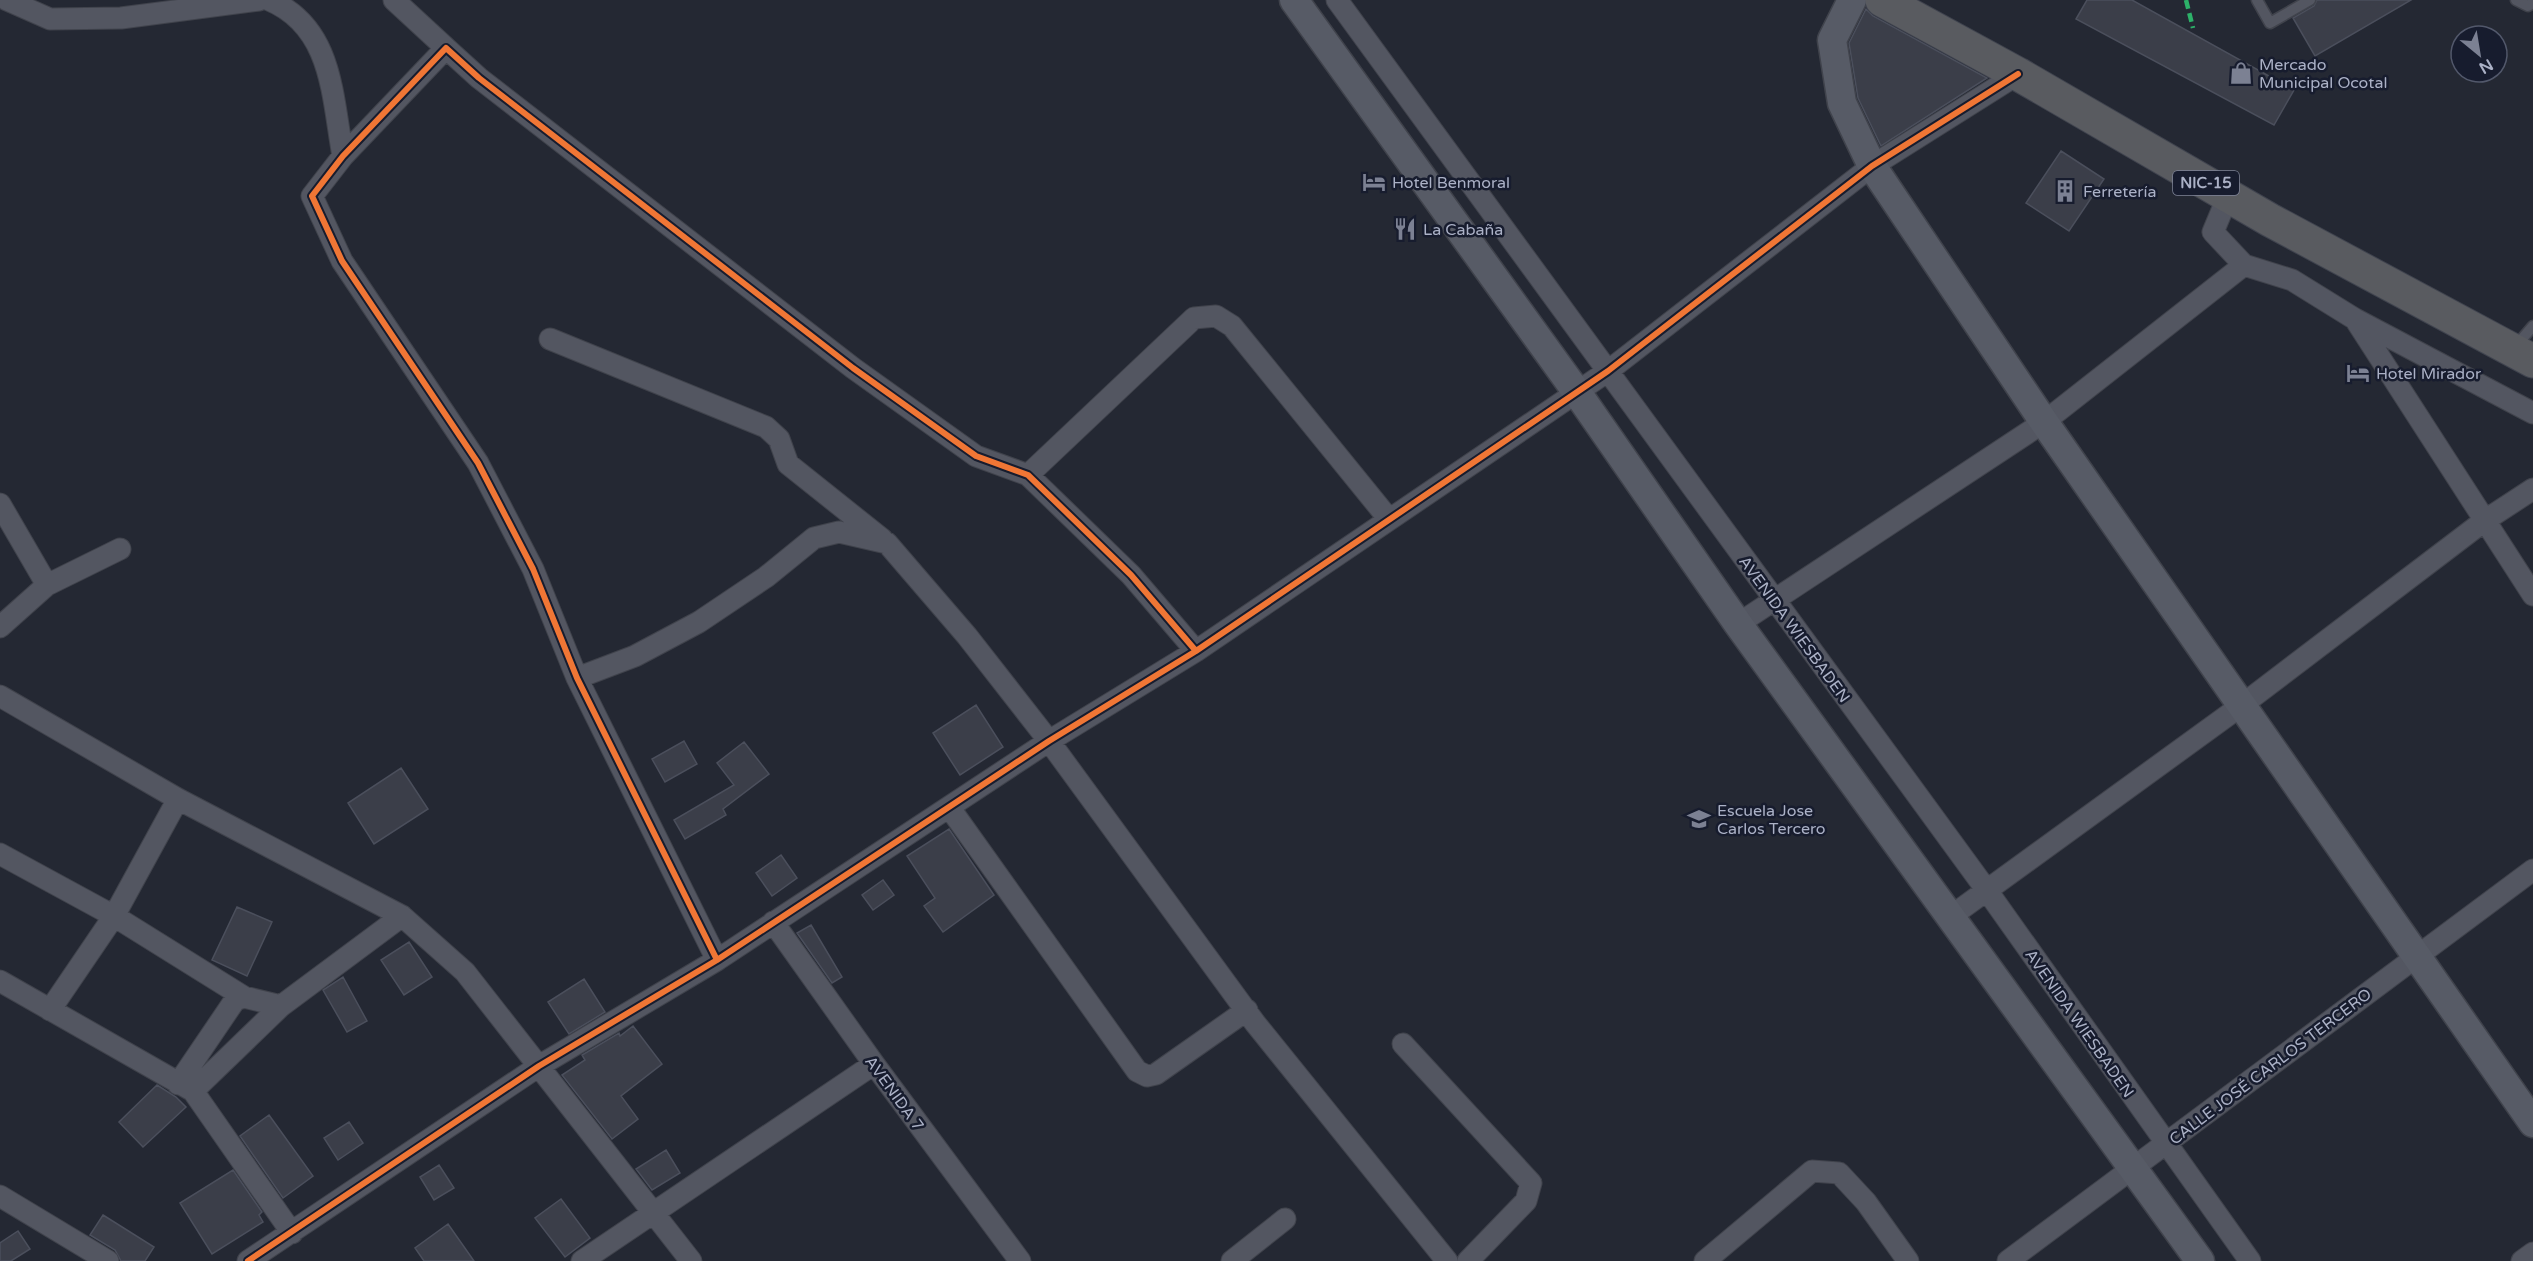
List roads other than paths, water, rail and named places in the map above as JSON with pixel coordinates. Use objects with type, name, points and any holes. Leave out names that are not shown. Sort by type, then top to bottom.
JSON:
[{"type":"highway","name":"NIC-15","points":[[1882,0],[2018,74],[2228,196],[2526,345]]},
{"type":"street","points":[[7,0],[50,19],[121,18],[259,0]]},
{"type":"street","points":[[269,0],[289,9],[313,34],[324,58],[343,156]]},
{"type":"street","points":[[394,0],[479,78],[853,368],[976,456],[1028,476],[1131,575],[1196,651]]},
{"type":"street","points":[[1294,0],[1576,391],[1738,624],[2131,1169],[2200,1261]]},
{"type":"street","name":"AVENIDA WIESBADEN","points":[[1337,0],[1988,892],[2250,1261]]},
{"type":"street","points":[[1852,0],[1832,40],[1842,103],[1872,166],[2044,422],[2533,1123]]},
{"type":"street","points":[[446,48],[343,156],[312,196],[342,261],[478,463],[533,569],[578,678],[717,960]]},
{"type":"street","points":[[248,1261],[539,1066],[717,960],[1049,741],[1196,651],[1608,370],[1872,166],[2018,74]]},
{"type":"street","points":[[2228,196],[2213,232],[2244,265],[2292,280],[2355,319],[2533,413]]},
{"type":"street","points":[[1738,624],[2044,422],[2244,265]]},
{"type":"street","points":[[1028,476],[1194,318],[1216,316],[1232,326],[1388,518]]},
{"type":"street","points":[[2355,319],[2533,595]]},
{"type":"street","points":[[550,339],[766,428],[779,439],[788,464],[887,543],[967,636],[1049,741],[1247,1010],[1447,1261]]},
{"type":"street","points":[[1950,917],[1988,892],[2242,705],[2484,521],[2533,489]]},
{"type":"street","points":[[0,504],[47,585]]},
{"type":"street","points":[[578,678],[635,656],[699,622],[766,577],[814,538],[839,532],[887,543]]},
{"type":"street","points":[[0,627],[47,585],[120,549]]},
{"type":"street","points":[[0,696],[178,799],[402,916],[465,972],[651,1213],[691,1261]]},
{"type":"street","points":[[50,1010],[114,916],[178,799]]},
{"type":"street","points":[[949,807],[1137,1071],[1147,1076],[1156,1074],[1247,1010]]},
{"type":"street","points":[[0,854],[114,916],[244,997],[280,1006]]},
{"type":"street","name":"CALLE JOSÉ CARLOS TERCERO","points":[[2008,1261],[2533,870]]},
{"type":"street","points":[[186,1088],[280,1006],[402,916]]},
{"type":"street","name":"AVENIDA 7","points":[[773,922],[874,1064],[1020,1261]]},
{"type":"street","points":[[0,981],[186,1088],[292,1233]]},
{"type":"street","points":[[186,1088],[235,1000],[244,997]]},
{"type":"street","points":[[1403,1044],[1531,1183],[1526,1202],[1468,1261]]},
{"type":"street","points":[[582,1261],[874,1064]]},
{"type":"street","points":[[1705,1261],[1812,1171],[1839,1173],[1866,1202],[1908,1261]]},
{"type":"street","points":[[0,1196],[108,1261]]},
{"type":"street","points":[[1232,1261],[1285,1219]]},
{"type":"street","points":[[2522,1261],[2533,1252]]},
{"type":"lane","points":[[2257,0],[2270,23],[2310,0]]},
{"type":"lane","points":[[2516,0],[2528,6],[2533,3]]},
{"type":"place","name":"Mercado Municipal Ocotal","points":[[2241,73]]},
{"type":"place","name":"Hotel Benmoral","points":[[1374,182]]},
{"type":"place","name":"Ferretería","points":[[2065,191]]},
{"type":"place","name":"La Cabaña","points":[[1405,229]]},
{"type":"place","name":"Hotel Mirador","points":[[2358,373]]},
{"type":"place","name":"Escuela Jose Carlos Tercero","points":[[1699,819]]}]
